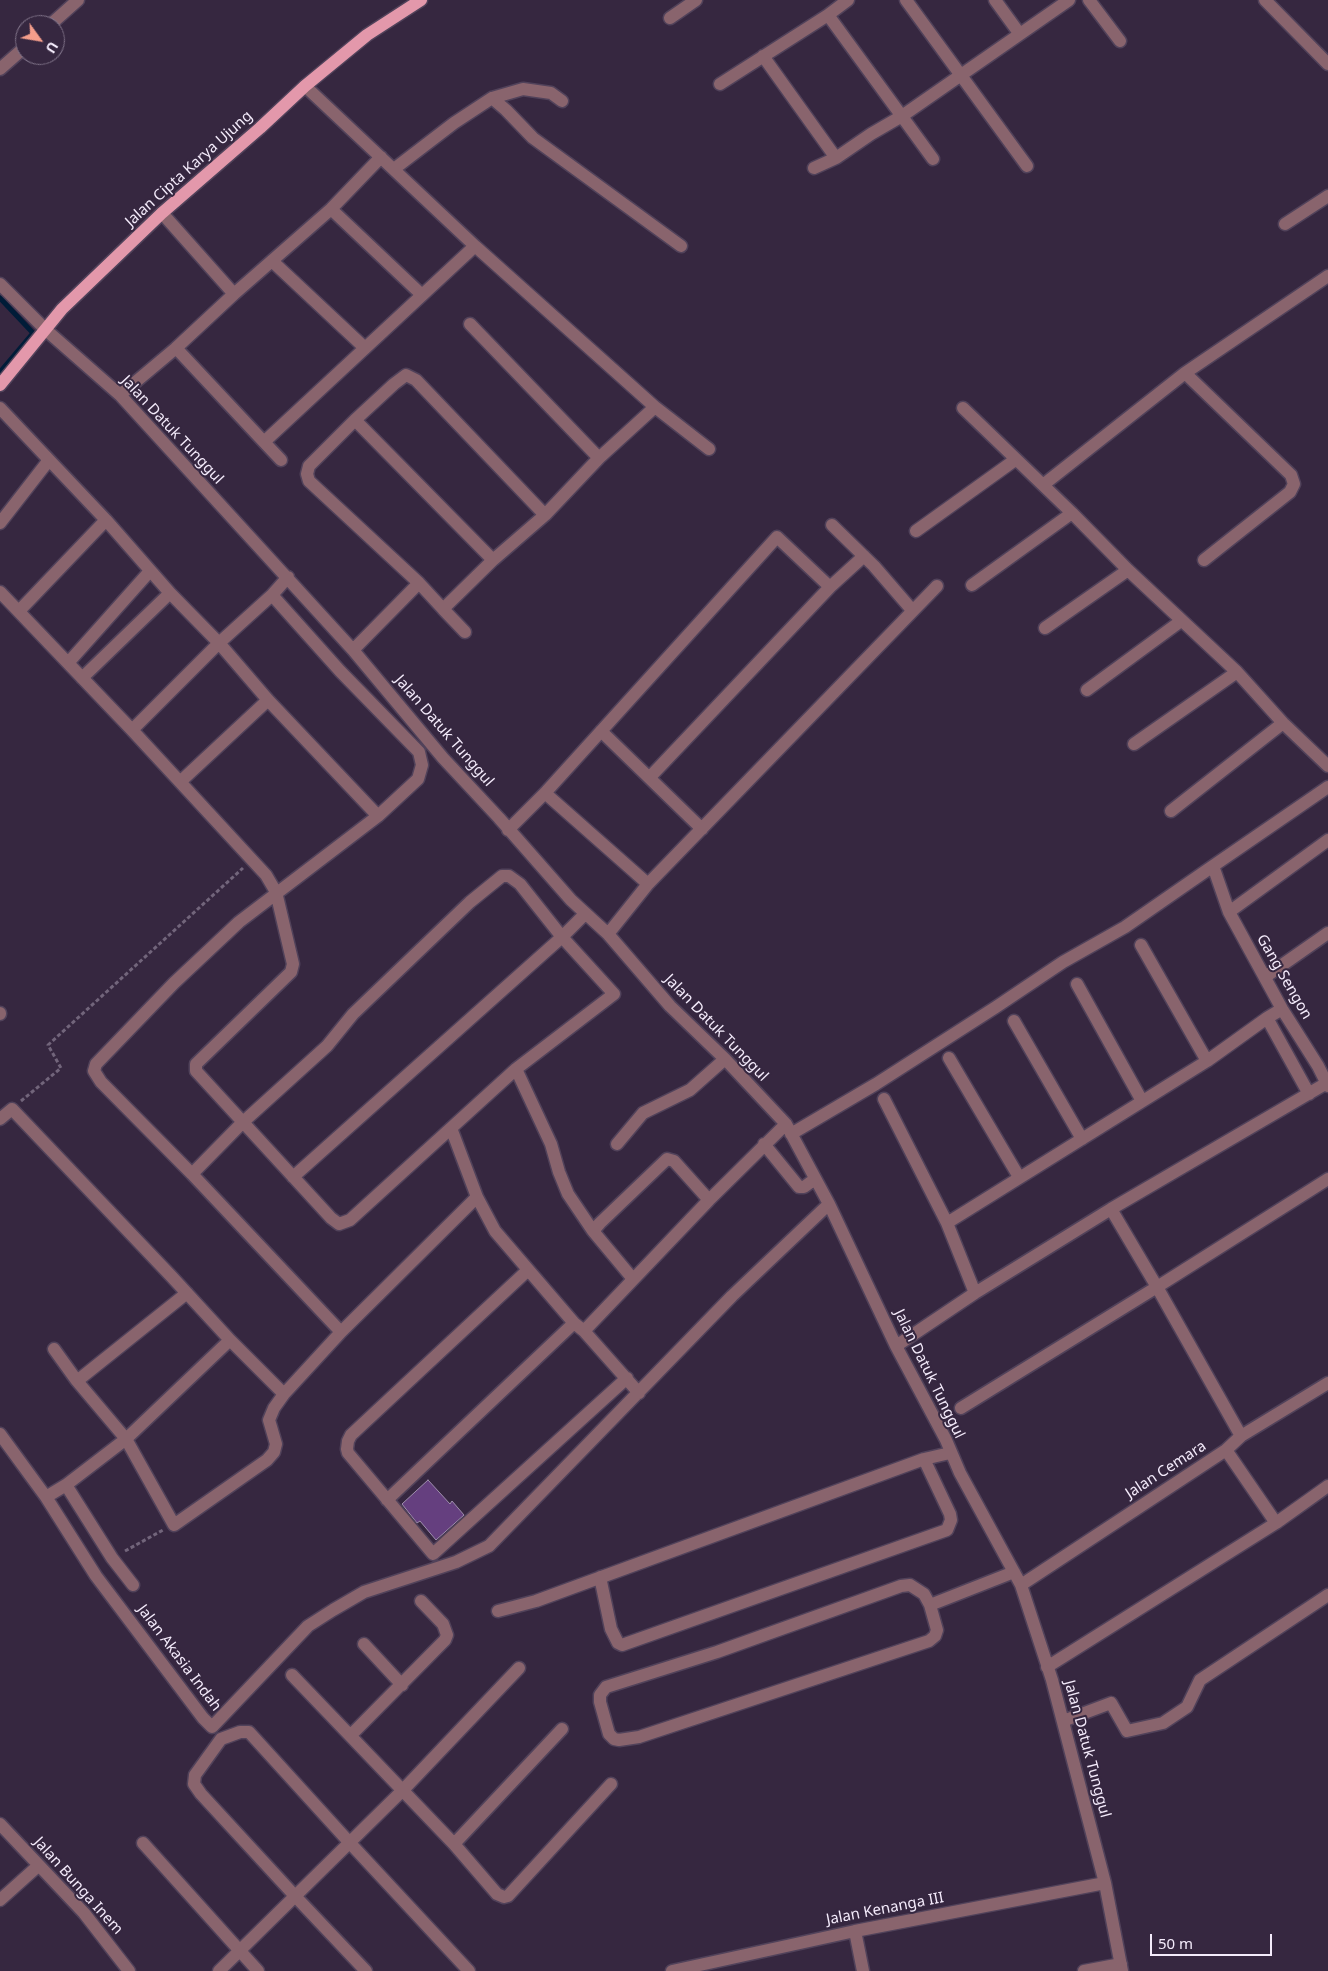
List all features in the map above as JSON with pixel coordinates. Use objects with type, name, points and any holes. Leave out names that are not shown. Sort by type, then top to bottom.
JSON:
[{"type":"main road","name":"Jalan Cipta Karya Ujung","points":[[0,385],[62,309],[162,213],[260,128],[305,86],[367,35],[421,0]]},
{"type":"street","points":[[61,15],[78,0]]},
{"type":"street","points":[[670,18],[696,0]]},
{"type":"street","points":[[720,84],[828,15],[848,0]]},
{"type":"street","points":[[906,0],[1027,166]]},
{"type":"street","points":[[995,0],[1019,33]]},
{"type":"street","points":[[814,168],[836,158],[902,116],[1069,0]]},
{"type":"street","points":[[1089,0],[1120,41]]},
{"type":"street","points":[[1265,0],[1328,64]]},
{"type":"street","points":[[828,15],[933,159]]},
{"type":"street","points":[[0,69],[15,56]]},
{"type":"street","points":[[763,56],[836,158]]},
{"type":"street","points":[[305,86],[475,246],[655,407],[709,449]]},
{"type":"street","points":[[394,169],[454,123],[492,98],[523,89],[551,93],[562,101]]},
{"type":"street","points":[[492,98],[533,138],[681,246]]},
{"type":"street","points":[[120,395],[176,348],[331,209],[381,157]]},
{"type":"street","points":[[1285,224],[1328,196]]},
{"type":"street","points":[[331,209],[422,295]]},
{"type":"street","points":[[162,213],[234,294]]},
{"type":"street","points":[[264,442],[475,246]]},
{"type":"street","points":[[272,261],[365,348]]},
{"type":"street","points":[[1042,485],[1185,373],[1326,281]]},
{"type":"street","name":"Jalan Datuk Tunggul","points":[[0,284],[46,330],[120,395],[354,650],[442,758],[571,900],[608,934],[670,1006],[725,1059],[789,1129],[829,1204],[896,1346],[946,1440],[950,1453],[1021,1585],[1063,1721],[1105,1883],[1122,1967]]},
{"type":"street","points":[[470,324],[599,458]]},
{"type":"street","points":[[176,348],[281,460]]},
{"type":"street","points":[[1185,373],[1291,475],[1294,484],[1290,492],[1204,560]]},
{"type":"street","points":[[465,632],[419,584],[309,481],[309,466],[355,420],[406,375],[416,380],[545,515]]},
{"type":"street","points":[[443,609],[493,560],[545,515],[599,458],[655,407]]},
{"type":"street","points":[[0,408],[106,520],[170,593],[219,643],[268,700],[378,816]]},
{"type":"street","points":[[963,408],[1128,570],[1237,672],[1283,723],[1328,766]]},
{"type":"street","points":[[355,420],[493,560]]},
{"type":"street","points":[[0,522],[50,460]]},
{"type":"street","points":[[916,531],[1015,460]]},
{"type":"street","points":[[972,585],[1072,513]]},
{"type":"street","points":[[19,611],[106,520]]},
{"type":"street","points":[[832,525],[864,556],[912,610]]},
{"type":"street","points":[[508,830],[545,793],[776,537],[830,587]]},
{"type":"street","points":[[650,777],[830,587],[864,556]]},
{"type":"street","points":[[1045,628],[1128,570]]},
{"type":"street","points":[[68,662],[150,571]]},
{"type":"street","points":[[132,730],[219,643],[288,578]]},
{"type":"street","points":[[354,650],[419,584]]},
{"type":"street","points":[[608,934],[648,884],[937,586]]},
{"type":"street","points":[[0,592],[266,874],[276,892],[293,964],[291,972],[196,1064],[196,1071],[242,1122],[293,1178],[339,1224],[350,1220],[516,1069],[614,994],[562,937],[520,884],[509,876],[502,876],[470,902],[354,1014],[327,1046],[242,1122],[192,1174]]},
{"type":"street","points":[[82,678],[170,593]]},
{"type":"street","points":[[272,595],[340,671],[419,752],[422,765],[418,779],[378,816],[239,922],[174,983],[96,1064],[94,1071],[101,1082],[192,1174],[341,1332]]},
{"type":"street","points":[[1087,690],[1181,621]]},
{"type":"street","points":[[1134,744],[1237,672]]},
{"type":"street","points":[[180,782],[268,700]]},
{"type":"street","points":[[1171,811],[1283,723]]},
{"type":"street","points":[[601,731],[702,829]]},
{"type":"street","points":[[387,1500],[632,1279],[764,1144],[884,1079],[1062,962],[1125,927],[1328,787]]},
{"type":"street","points":[[545,793],[648,884]]},
{"type":"street","points":[[1229,912],[1328,840]]},
{"type":"street","name":"Gang Sengon","points":[[1213,866],[1229,912],[1282,1009],[1318,1066],[1327,1085]]},
{"type":"street","points":[[293,1178],[562,937],[585,914]]},
{"type":"street","points":[[1265,977],[1328,932]]},
{"type":"street","points":[[1141,946],[1207,1061]]},
{"type":"street","points":[[1077,984],[1142,1100]]},
{"type":"street","points":[[946,1222],[1207,1061],[1282,1009]]},
{"type":"street","points":[[1267,1018],[1310,1094]]},
{"type":"street","points":[[1014,1021],[1082,1139]]},
{"type":"street","points":[[949,1058],[1019,1177]]},
{"type":"street","points":[[617,1144],[644,1113],[690,1090],[725,1059]]},
{"type":"street","points":[[516,1069],[551,1144],[568,1194],[593,1231],[632,1279]]},
{"type":"street","points":[[896,1346],[975,1292],[1111,1210],[1327,1085]]},
{"type":"street","points":[[884,1099],[946,1222],[975,1292]]},
{"type":"street","points":[[0,1119],[12,1109],[230,1340],[284,1394]]},
{"type":"street","points":[[451,1128],[477,1196],[495,1231],[639,1393]]},
{"type":"street","points":[[764,1144],[799,1187],[804,1187],[816,1179]]},
{"type":"street","points":[[593,1231],[668,1159],[674,1161],[709,1200]]},
{"type":"street","points":[[961,1408],[1328,1179]]},
{"type":"street","points":[[54,1349],[77,1381],[126,1439],[174,1524],[267,1460],[274,1452],[276,1444],[268,1420],[284,1394],[341,1332],[477,1196]]},
{"type":"street","name":"Jalan Akasia Indah","points":[[0,1434],[46,1498],[96,1576],[203,1718],[212,1727],[308,1626],[364,1592],[456,1562],[489,1546],[732,1296],[829,1204]]},
{"type":"street","points":[[1111,1210],[1241,1436]]},
{"type":"street","points":[[528,1270],[351,1435],[348,1441],[348,1453],[433,1554],[627,1378]]},
{"type":"street","points":[[77,1381],[187,1293]]},
{"type":"street","points":[[46,1498],[126,1439],[230,1340]]},
{"type":"street","name":"Jalan Cemara","points":[[1021,1585],[1226,1450],[1241,1436],[1328,1383]]},
{"type":"street","points":[[1226,1450],[1276,1522]]},
{"type":"street","points":[[498,1611],[536,1601],[924,1459],[950,1453]]},
{"type":"street","points":[[600,1577],[611,1629],[618,1643],[622,1645],[947,1530],[950,1525],[950,1514],[924,1459]]},
{"type":"street","points":[[66,1485],[112,1558],[133,1585]]},
{"type":"street","points":[[1047,1666],[1276,1522],[1328,1486]]},
{"type":"street","points":[[930,1605],[1014,1572]]},
{"type":"street","points":[[910,1585],[916,1588],[924,1594],[930,1605],[937,1630],[935,1636],[929,1641],[639,1737],[618,1740],[609,1734],[600,1702],[600,1695],[606,1687],[717,1652],[901,1586],[910,1585]]},
{"type":"street","points":[[1063,1721],[1111,1703],[1127,1731],[1163,1723],[1187,1707],[1200,1680],[1328,1595]]},
{"type":"street","points":[[351,1736],[445,1640],[446,1635],[443,1624],[421,1601]]},
{"type":"street","points":[[364,1644],[402,1685]]},
{"type":"street","points":[[219,1971],[403,1790],[519,1668]]},
{"type":"street","points":[[292,1675],[454,1844],[497,1894],[504,1897],[508,1896],[611,1784]]},
{"type":"street","points":[[212,1727],[221,1739]]},
{"type":"street","points":[[454,1844],[562,1729]]},
{"type":"street","points":[[366,1971],[294,1896],[194,1784],[195,1775],[221,1739],[240,1732],[249,1732],[469,1971]]},
{"type":"street","name":"Jalan Bunga Inem","points":[[0,1824],[84,1913],[130,1971]]},
{"type":"street","points":[[143,1843],[238,1951],[258,1971]]},
{"type":"street","points":[[0,1900],[38,1866]]},
{"type":"street","name":"Jalan Kenanga III","points":[[672,1971],[855,1931],[1105,1883]]},
{"type":"street","points":[[855,1931],[863,1971]]},
{"type":"street","points":[[1084,1971],[1122,1967]]},
{"type":"path","points":[[12,1109],[61,1068],[48,1045],[252,859]]},
{"type":"path","points":[[112,1558],[174,1524]]},
{"type":"building","points":[[428,1480],[450,1504],[452,1501],[464,1515],[436,1540],[420,1521],[417,1523],[402,1504]]},
{"type":"waterway","points":[[0,298],[33,333],[0,372]]}]
